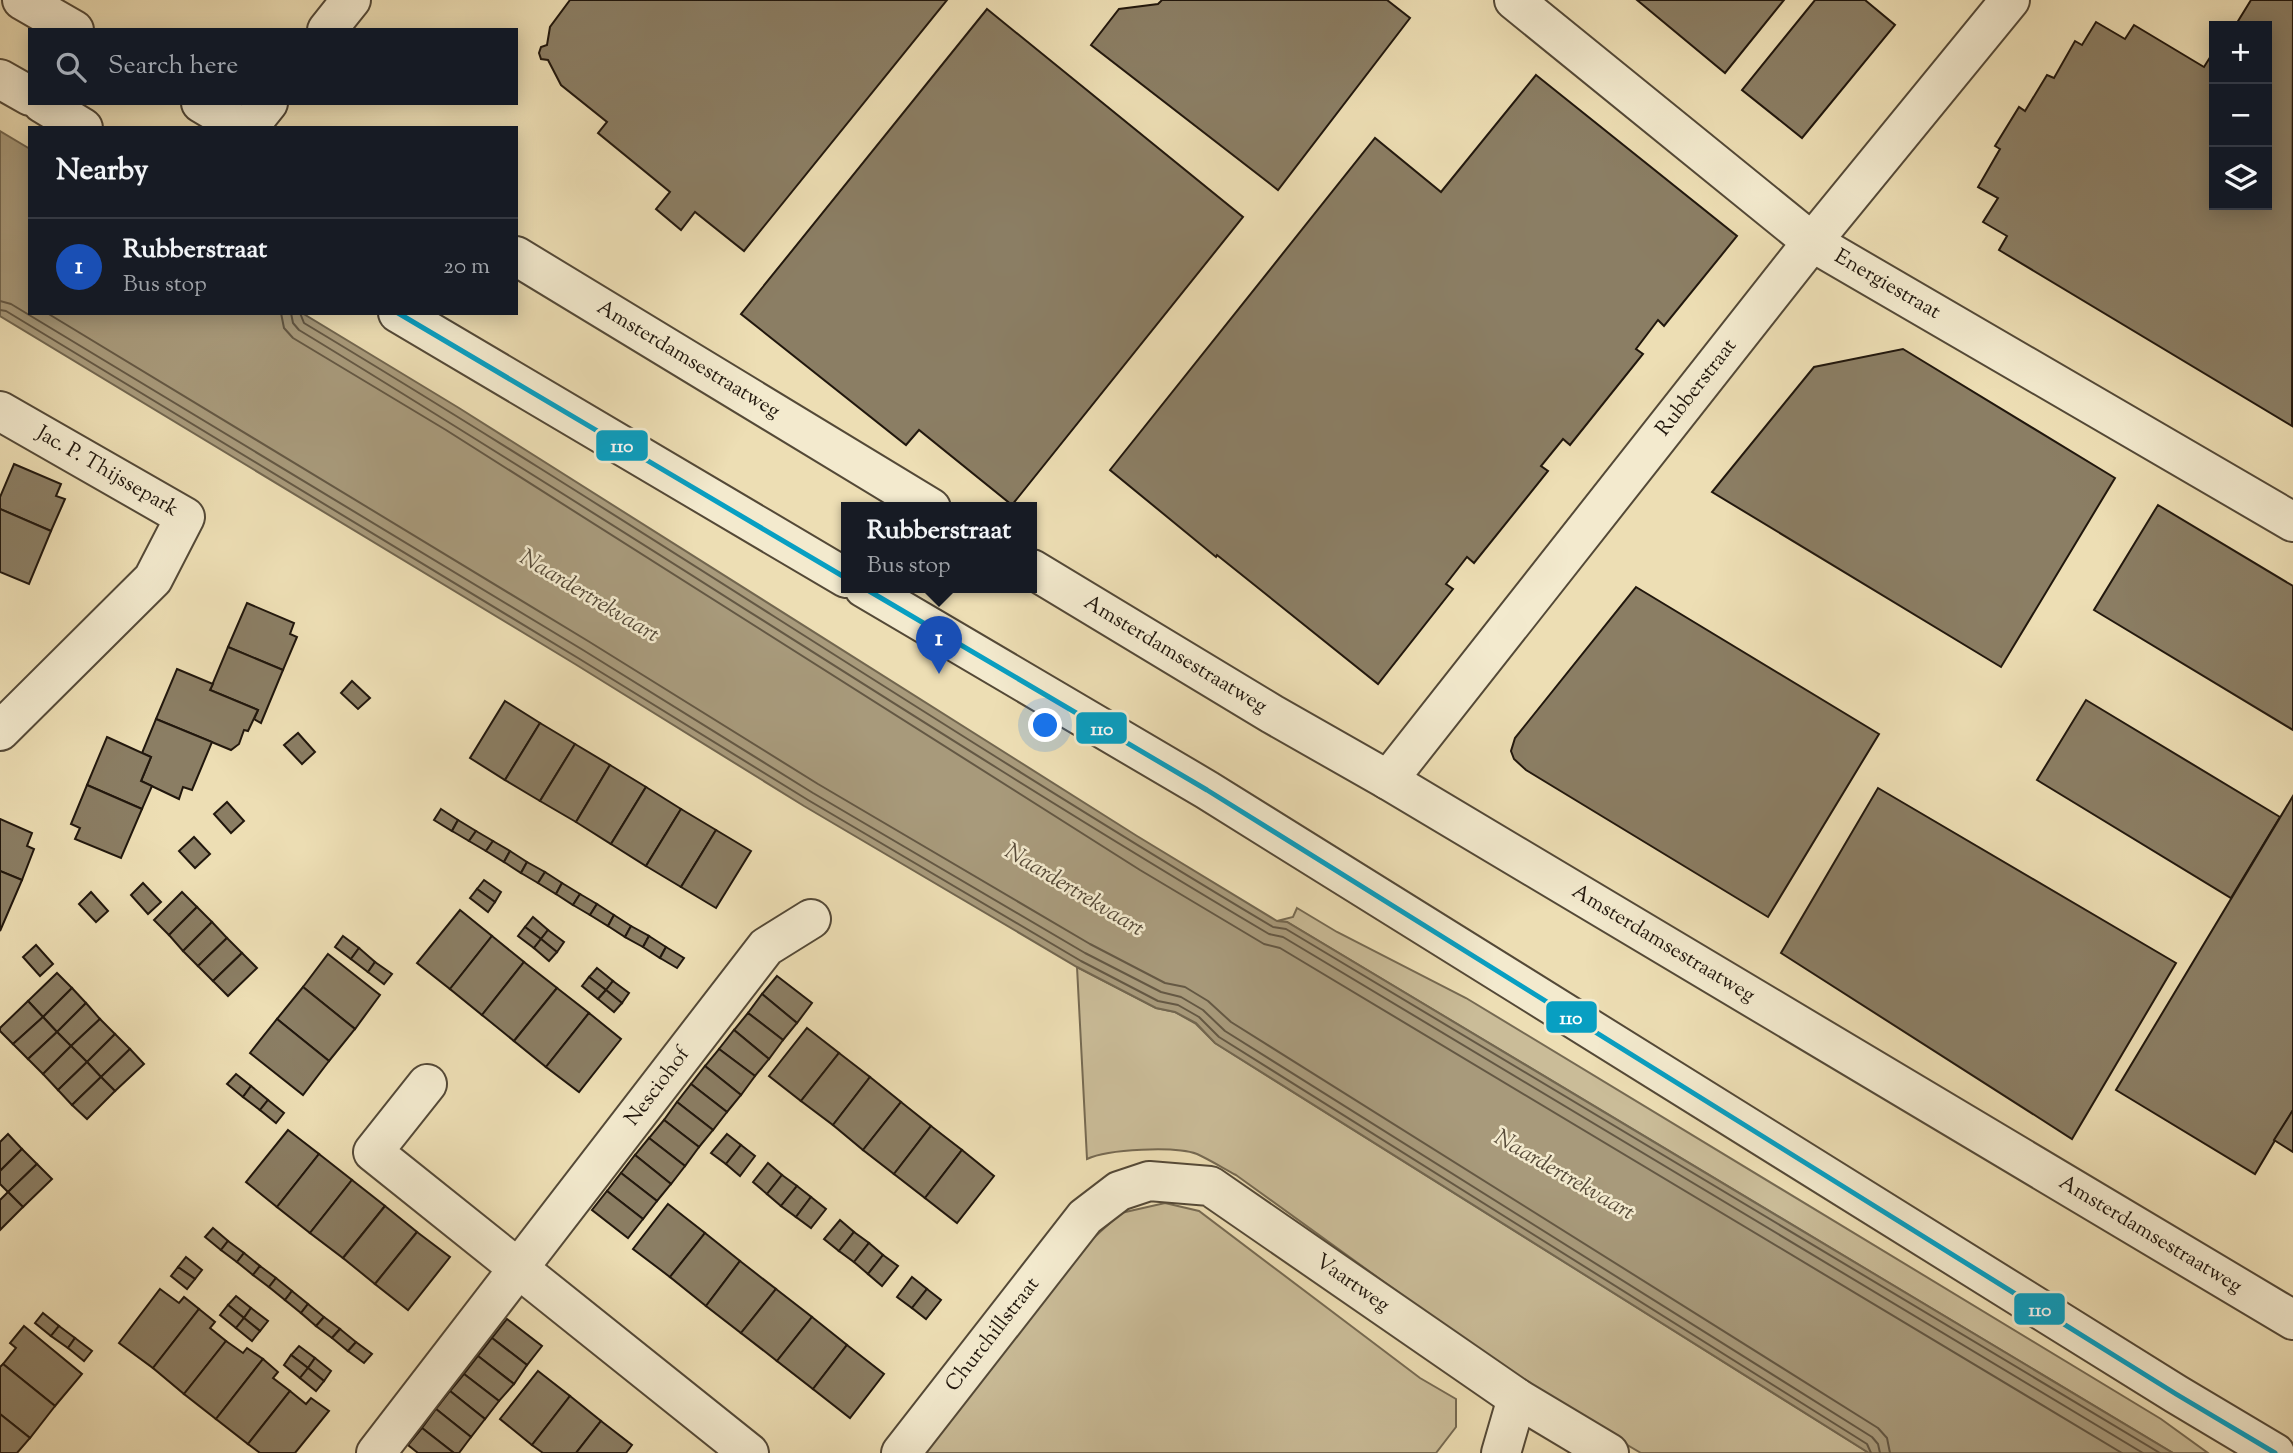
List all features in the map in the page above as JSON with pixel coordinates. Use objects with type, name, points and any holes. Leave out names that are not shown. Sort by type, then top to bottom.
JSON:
[{"type":"street","points":[[22,0],[71,28]]},
{"type":"street","points":[[329,28],[351,0]]},
{"type":"street","name":"Energiestraat","points":[[1514,0],[1812,242],[2293,522]]},
{"type":"street","name":"Rubberstraat","points":[[1388,780],[1812,242],[2010,0]]},
{"type":"street","points":[[0,79],[28,95]]},
{"type":"street","points":[[44,105],[80,126]]},
{"type":"street","points":[[205,105],[241,126]]},
{"type":"street","points":[[247,126],[266,105]]},
{"type":"street","name":"Amsterdamsestraatweg","points":[[518,257],[921,502]]},
{"type":"street","points":[[401,315],[841,575]]},
{"type":"street","name":"Jac. P. Thijssepark","points":[[0,411],[185,517],[153,579],[0,731]]},
{"type":"street","name":"Amsterdamsestraatweg","points":[[1037,572],[1272,715],[1388,780],[2293,1320]]},
{"type":"street","points":[[873,593],[1208,790],[2164,1387],[2276,1453]]},
{"type":"street","name":"Nesciohof","points":[[376,1453],[766,947],[811,919]]},
{"type":"street","points":[[427,1084],[373,1152],[749,1453]]},
{"type":"street","name":"Vaartweg","points":[[1084,1217],[1119,1191],[1149,1181],[1209,1186],[1517,1398],[1609,1453]]},
{"type":"street","name":"Churchillstraat","points":[[901,1453],[1084,1217]]},
{"type":"street","points":[[1501,1453],[1517,1398]]},
{"type":"shaded area","points":[[1297,908],[1337,932],[1466,998],[2161,1419],[2208,1453],[2173,1453],[1287,922],[1277,921],[1293,917]]},
{"type":"shaded area","points":[[1077,967],[1156,1008],[1175,1012],[1196,1024],[1215,1043],[1869,1453],[1641,1453],[1532,1389],[1236,1175],[1207,1159],[1197,1154],[1158,1149],[1110,1153],[1087,1159]]},
{"type":"shaded area","points":[[1165,1203],[1199,1211],[1420,1378],[1456,1399],[1456,1427],[1436,1453],[922,1453],[1079,1251],[1121,1213]]},
{"type":"water","name":"Naardertrekvaart","points":[[0,131],[28,148],[28,315],[305,315],[459,408],[1137,836],[1277,921],[1287,922],[2173,1453],[1869,1453],[1215,1043],[1196,1023],[1175,1012],[1156,1008],[1077,967],[804,806],[0,316]]},
{"type":"building","points":[[570,0],[947,0],[744,251],[695,212],[681,230],[656,209],[670,192],[598,133],[607,122],[561,85],[548,60],[541,59],[539,53],[541,47],[547,45],[550,27]]},
{"type":"building","points":[[1162,0],[1387,0],[1410,18],[1278,190],[1091,45],[1119,9],[1158,4]]},
{"type":"building","points":[[1637,0],[1784,0],[1725,73]]},
{"type":"building","points":[[1815,0],[1865,0],[1895,25],[1802,138],[1742,90]]},
{"type":"building","points":[[2251,0],[2293,0],[2292,426],[1999,250],[2007,236],[1983,222],[1998,198],[1978,187],[2000,149],[1995,146],[2019,107],[2025,111],[2047,75],[2054,78],[2075,41],[2082,45],[2096,22],[2125,39],[2134,25],[2204,67],[2209,59],[2209,210],[2272,210],[2272,21],[2238,21]]},
{"type":"building","points":[[987,9],[1243,217],[1014,502],[1008,502],[919,430],[906,445],[741,314]]},
{"type":"building","points":[[1536,75],[1737,236],[1664,326],[1658,320],[1636,349],[1643,354],[1570,445],[1563,439],[1541,466],[1548,471],[1474,563],[1467,557],[1446,584],[1453,589],[1378,684],[1110,470],[1375,138],[1441,192]]},
{"type":"building","points":[[1903,349],[2115,478],[2001,667],[1712,492],[1814,367]]},
{"type":"building","points":[[14,464],[61,484],[56,496],[65,499],[51,531],[0,509],[0,497]]},
{"type":"building","points":[[2158,505],[2293,586],[2293,730],[2094,610]]},
{"type":"building","points":[[0,509],[51,531],[29,584],[0,572]]},
{"type":"building","points":[[1636,587],[1879,734],[1768,917],[1526,770],[1514,759],[1511,751],[1515,738]]},
{"type":"building","points":[[247,603],[294,623],[290,634],[297,637],[283,670],[228,647]]},
{"type":"building","points":[[228,647],[283,670],[261,723],[254,719],[258,710],[210,690]]},
{"type":"building","points":[[177,669],[213,684],[210,690],[258,710],[248,731],[244,730],[239,744],[231,750],[156,719]]},
{"type":"building","points":[[352,681],[370,698],[358,709],[341,693]]},
{"type":"building","points":[[2086,700],[2280,817],[2231,898],[2037,780]]},
{"type":"building","points":[[505,701],[540,723],[505,780],[470,758]]},
{"type":"building","points":[[156,719],[212,742],[192,790],[183,787],[179,799],[141,781],[151,757],[142,753]]},
{"type":"building","points":[[540,723],[575,744],[540,801],[505,780]]},
{"type":"building","points":[[298,733],[315,752],[302,764],[284,745]]},
{"type":"building","points":[[107,737],[151,757],[141,781],[152,786],[142,809],[87,785]]},
{"type":"building","points":[[575,744],[610,765],[576,822],[540,801]]},
{"type":"building","points":[[610,765],[646,787],[611,844],[576,822]]},
{"type":"building","points":[[87,785],[142,809],[121,858],[75,839],[80,828],[71,824]]},
{"type":"building","points":[[646,787],[681,809],[646,866],[611,844]]},
{"type":"building","points":[[1878,788],[2176,963],[2072,1139],[1781,953]]},
{"type":"building","points":[[2293,796],[2293,1110],[2255,1174],[2116,1090]]},
{"type":"building","points":[[227,802],[244,821],[231,833],[214,814]]},
{"type":"building","points":[[441,809],[458,820],[452,831],[434,820]]},
{"type":"building","points":[[681,809],[716,830],[681,887],[646,866]]},
{"type":"building","points":[[0,819],[32,833],[27,846],[34,849],[22,880],[0,871]]},
{"type":"building","points":[[458,820],[476,831],[469,841],[452,831]]},
{"type":"building","points":[[716,830],[751,851],[716,908],[681,887]]},
{"type":"building","points":[[476,831],[493,841],[486,851],[469,841]]},
{"type":"building","points":[[194,837],[210,854],[195,868],[179,851]]},
{"type":"building","points":[[493,841],[510,851],[504,862],[486,851]]},
{"type":"building","points":[[510,851],[527,862],[521,873],[504,862]]},
{"type":"building","points":[[527,862],[545,872],[538,883],[521,873]]},
{"type":"building","points":[[0,871],[22,880],[0,931]]},
{"type":"building","points":[[545,872],[562,883],[556,894],[538,883]]},
{"type":"building","points":[[484,880],[501,892],[495,902],[477,889]]},
{"type":"building","points":[[143,883],[161,902],[148,914],[131,895]]},
{"type":"building","points":[[562,883],[580,894],[573,905],[556,894]]},
{"type":"building","points":[[477,889],[495,902],[488,912],[470,898]]},
{"type":"building","points":[[91,892],[108,911],[96,922],[79,904]]},
{"type":"building","points":[[182,892],[197,907],[169,935],[154,920]]},
{"type":"building","points":[[580,894],[597,904],[590,915],[573,905]]},
{"type":"building","points":[[597,904],[614,915],[608,926],[590,915]]},
{"type":"building","points":[[197,907],[212,922],[183,951],[169,935]]},
{"type":"building","points":[[460,910],[492,936],[450,989],[417,963]]},
{"type":"building","points":[[614,915],[631,926],[625,937],[608,926]]},
{"type":"building","points":[[533,917],[548,930],[541,939],[525,927]]},
{"type":"building","points":[[212,922],[227,938],[198,966],[183,951]]},
{"type":"building","points":[[631,926],[649,936],[643,947],[625,937]]},
{"type":"building","points":[[525,927],[541,939],[534,948],[518,936]]},
{"type":"building","points":[[548,930],[564,942],[557,952],[541,939]]},
{"type":"building","points":[[343,936],[359,948],[351,959],[335,947]]},
{"type":"building","points":[[492,936],[524,962],[482,1015],[450,989]]},
{"type":"building","points":[[649,936],[666,947],[660,958],[643,947]]},
{"type":"building","points":[[227,938],[242,953],[213,981],[198,966]]},
{"type":"building","points":[[541,939],[557,952],[549,961],[534,948]]},
{"type":"building","points":[[36,945],[53,964],[40,976],[23,957]]},
{"type":"building","points":[[666,947],[684,958],[677,968],[660,958]]},
{"type":"building","points":[[359,948],[375,962],[368,972],[351,959]]},
{"type":"building","points":[[242,953],[257,968],[228,996],[213,981]]},
{"type":"building","points":[[328,954],[380,995],[355,1029],[303,987]]},
{"type":"building","points":[[375,962],[392,974],[384,984],[368,972]]},
{"type":"building","points":[[524,962],[557,988],[514,1041],[482,1015]]},
{"type":"building","points":[[597,968],[613,981],[606,990],[589,977]]},
{"type":"building","points":[[57,973],[72,988],[43,1017],[28,1001]]},
{"type":"building","points":[[777,976],[812,1003],[797,1023],[762,994]]},
{"type":"building","points":[[589,977],[606,990],[598,999],[582,986]]},
{"type":"building","points":[[613,981],[629,993],[622,1003],[606,990]]},
{"type":"building","points":[[303,987],[355,1029],[329,1061],[277,1019]]},
{"type":"building","points":[[72,988],[86,1003],[57,1032],[43,1017]]},
{"type":"building","points":[[557,988],[589,1013],[546,1067],[514,1041]]},
{"type":"building","points":[[606,990],[622,1003],[614,1012],[598,999]]},
{"type":"building","points":[[762,994],[797,1023],[783,1040],[748,1013]]},
{"type":"building","points":[[28,1001],[43,1017],[13,1044],[0,1028]]},
{"type":"building","points":[[86,1003],[100,1019],[71,1046],[57,1032]]},
{"type":"building","points":[[589,1013],[621,1039],[579,1092],[546,1067]]},
{"type":"building","points":[[748,1013],[783,1040],[769,1059],[734,1030]]},
{"type":"building","points":[[43,1017],[57,1032],[28,1059],[13,1044]]},
{"type":"building","points":[[100,1019],[115,1034],[87,1062],[71,1046]]},
{"type":"building","points":[[277,1019],[329,1061],[303,1095],[250,1053]]},
{"type":"building","points":[[807,1028],[839,1053],[801,1101],[769,1076]]},
{"type":"building","points":[[734,1030],[769,1059],[755,1076],[719,1049]]},
{"type":"building","points":[[57,1032],[71,1046],[43,1074],[28,1059]]},
{"type":"building","points":[[115,1034],[130,1049],[101,1077],[87,1062]]},
{"type":"building","points":[[71,1046],[87,1062],[58,1090],[43,1074]]},
{"type":"building","points":[[130,1049],[144,1064],[115,1091],[101,1077]]},
{"type":"building","points":[[719,1049],[755,1076],[741,1095],[705,1066]]},
{"type":"building","points":[[839,1053],[870,1077],[833,1125],[801,1101]]},
{"type":"building","points":[[87,1062],[101,1077],[72,1105],[58,1090]]},
{"type":"building","points":[[705,1066],[741,1095],[727,1112],[691,1084]]},
{"type":"building","points":[[236,1074],[251,1086],[243,1097],[227,1084]]},
{"type":"building","points":[[101,1077],[115,1091],[87,1119],[72,1105]]},
{"type":"building","points":[[870,1077],[901,1102],[863,1150],[833,1125]]},
{"type":"building","points":[[691,1084],[727,1112],[713,1130],[677,1102]]},
{"type":"building","points":[[251,1086],[268,1100],[260,1110],[243,1097]]},
{"type":"building","points":[[268,1100],[284,1113],[276,1123],[260,1110]]},
{"type":"building","points":[[677,1102],[713,1130],[699,1147],[664,1120]]},
{"type":"building","points":[[901,1102],[931,1126],[894,1174],[863,1150]]},
{"type":"building","points":[[2293,1110],[2293,1152],[2274,1140]]},
{"type":"building","points":[[664,1120],[699,1147],[685,1166],[649,1138]]},
{"type":"building","points":[[931,1126],[962,1150],[925,1198],[894,1174]]},
{"type":"building","points":[[288,1130],[319,1154],[277,1207],[246,1182]]},
{"type":"building","points":[[8,1134],[22,1149],[0,1171],[0,1142]]},
{"type":"building","points":[[727,1134],[741,1145],[726,1164],[711,1153]]},
{"type":"building","points":[[649,1138],[685,1166],[671,1184],[635,1155]]},
{"type":"building","points":[[741,1145],[755,1156],[740,1176],[726,1164]]},
{"type":"building","points":[[22,1149],[37,1164],[8,1192],[0,1184],[0,1171]]},
{"type":"building","points":[[962,1150],[994,1176],[957,1223],[925,1198]]},
{"type":"building","points":[[319,1154],[352,1180],[310,1233],[277,1207]]},
{"type":"building","points":[[635,1155],[671,1184],[657,1201],[621,1173]]},
{"type":"building","points":[[768,1163],[782,1175],[767,1194],[753,1182]]},
{"type":"building","points":[[37,1164],[52,1179],[23,1207],[8,1192]]},
{"type":"building","points":[[621,1173],[657,1201],[643,1219],[607,1191]]},
{"type":"building","points":[[782,1175],[797,1186],[781,1206],[767,1194]]},
{"type":"building","points":[[352,1180],[385,1206],[343,1258],[310,1233]]},
{"type":"building","points":[[797,1186],[811,1197],[796,1217],[781,1206]]},
{"type":"building","points":[[607,1191],[643,1219],[628,1238],[592,1210]]},
{"type":"building","points":[[8,1192],[23,1207],[0,1230],[0,1200]]},
{"type":"building","points":[[811,1197],[826,1209],[811,1228],[796,1217]]},
{"type":"building","points":[[668,1204],[705,1233],[670,1277],[633,1249]]},
{"type":"building","points":[[385,1206],[417,1232],[375,1284],[343,1258]]},
{"type":"building","points":[[840,1220],[854,1232],[839,1251],[824,1239]]},
{"type":"building","points":[[213,1228],[228,1241],[221,1250],[205,1237]]},
{"type":"building","points":[[417,1232],[450,1257],[408,1310],[375,1284]]},
{"type":"building","points":[[854,1232],[869,1243],[854,1262],[839,1251]]},
{"type":"building","points":[[705,1233],[740,1261],[706,1306],[670,1277]]},
{"type":"building","points":[[228,1241],[244,1253],[237,1262],[221,1250]]},
{"type":"building","points":[[869,1243],[883,1255],[868,1274],[854,1262]]},
{"type":"building","points":[[244,1253],[260,1266],[253,1275],[237,1262]]},
{"type":"building","points":[[883,1255],[898,1266],[882,1286],[868,1274]]},
{"type":"building","points":[[186,1257],[202,1270],[195,1279],[178,1267]]},
{"type":"building","points":[[740,1261],[776,1289],[741,1333],[706,1306]]},
{"type":"building","points":[[260,1266],[276,1278],[269,1287],[253,1275]]},
{"type":"building","points":[[178,1267],[195,1279],[187,1289],[171,1276]]},
{"type":"building","points":[[912,1277],[927,1289],[912,1308],[897,1297]]},
{"type":"building","points":[[276,1278],[292,1291],[285,1300],[269,1287]]},
{"type":"building","points":[[160,1289],[179,1303],[184,1297],[199,1309],[153,1368],[119,1343]]},
{"type":"building","points":[[776,1289],[812,1317],[777,1361],[741,1333]]},
{"type":"building","points":[[927,1289],[941,1300],[926,1319],[912,1308]]},
{"type":"building","points":[[292,1291],[308,1304],[301,1313],[285,1300]]},
{"type":"building","points":[[236,1296],[251,1308],[244,1318],[228,1305]]},
{"type":"building","points":[[308,1304],[324,1317],[316,1326],[301,1313]]},
{"type":"building","points":[[228,1305],[244,1318],[236,1328],[220,1315]]},
{"type":"building","points":[[251,1308],[268,1321],[260,1331],[244,1318]]},
{"type":"building","points":[[199,1309],[215,1322],[210,1328],[226,1341],[184,1394],[153,1368]]},
{"type":"building","points":[[43,1313],[59,1326],[51,1336],[35,1323]]},
{"type":"building","points":[[324,1317],[340,1329],[332,1338],[316,1326]]},
{"type":"building","points":[[812,1317],[847,1345],[813,1389],[777,1361]]},
{"type":"building","points":[[244,1318],[260,1331],[252,1341],[236,1328]]},
{"type":"building","points":[[507,1319],[542,1346],[527,1365],[492,1338]]},
{"type":"building","points":[[24,1326],[82,1374],[55,1406],[3,1364],[16,1348],[10,1343]]},
{"type":"building","points":[[59,1326],[75,1338],[68,1348],[51,1336]]},
{"type":"building","points":[[340,1329],[356,1342],[348,1351],[332,1338]]},
{"type":"building","points":[[75,1338],[92,1351],[84,1361],[68,1348]]},
{"type":"building","points":[[492,1338],[527,1365],[514,1384],[478,1356]]},
{"type":"building","points":[[226,1341],[243,1353],[247,1348],[263,1359],[216,1419],[184,1394]]},
{"type":"building","points":[[356,1342],[372,1354],[364,1363],[348,1351]]},
{"type":"building","points":[[847,1345],[884,1374],[850,1418],[813,1389]]},
{"type":"building","points":[[299,1346],[315,1358],[308,1368],[291,1355]]},
{"type":"building","points":[[291,1355],[308,1368],[300,1378],[284,1365]]},
{"type":"building","points":[[478,1356],[514,1384],[499,1401],[464,1374]]},
{"type":"building","points":[[315,1358],[331,1371],[324,1381],[308,1368]]},
{"type":"building","points":[[263,1359],[278,1372],[273,1378],[290,1391],[248,1444],[216,1419]]},
{"type":"building","points":[[3,1364],[55,1406],[30,1438],[0,1414],[0,1367]]},
{"type":"building","points":[[308,1368],[324,1381],[316,1391],[300,1378]]},
{"type":"building","points":[[538,1371],[570,1396],[532,1445],[500,1419]]},
{"type":"building","points":[[464,1374],[499,1401],[485,1419],[450,1391]]},
{"type":"building","points":[[290,1391],[306,1404],[311,1398],[329,1411],[295,1453],[260,1453],[248,1444]]},
{"type":"building","points":[[450,1391],[485,1419],[471,1437],[436,1409]]},
{"type":"building","points":[[570,1396],[601,1421],[576,1453],[543,1453],[532,1445]]},
{"type":"building","points":[[436,1409],[471,1437],[459,1453],[454,1453],[422,1428]]},
{"type":"building","points":[[0,1414],[30,1438],[17,1453],[0,1453]]},
{"type":"building","points":[[601,1421],[632,1445],[626,1453],[576,1453]]},
{"type":"building","points":[[422,1428],[454,1453],[418,1453],[408,1445]]},
{"type":"transit line","name":"110","points":[[401,315],[841,575]]},
{"type":"transit line","name":"110","points":[[872,593],[1207,790],[2275,1453]]},
{"type":"place","name":"Rubberstraat","points":[[939,674]]}]
